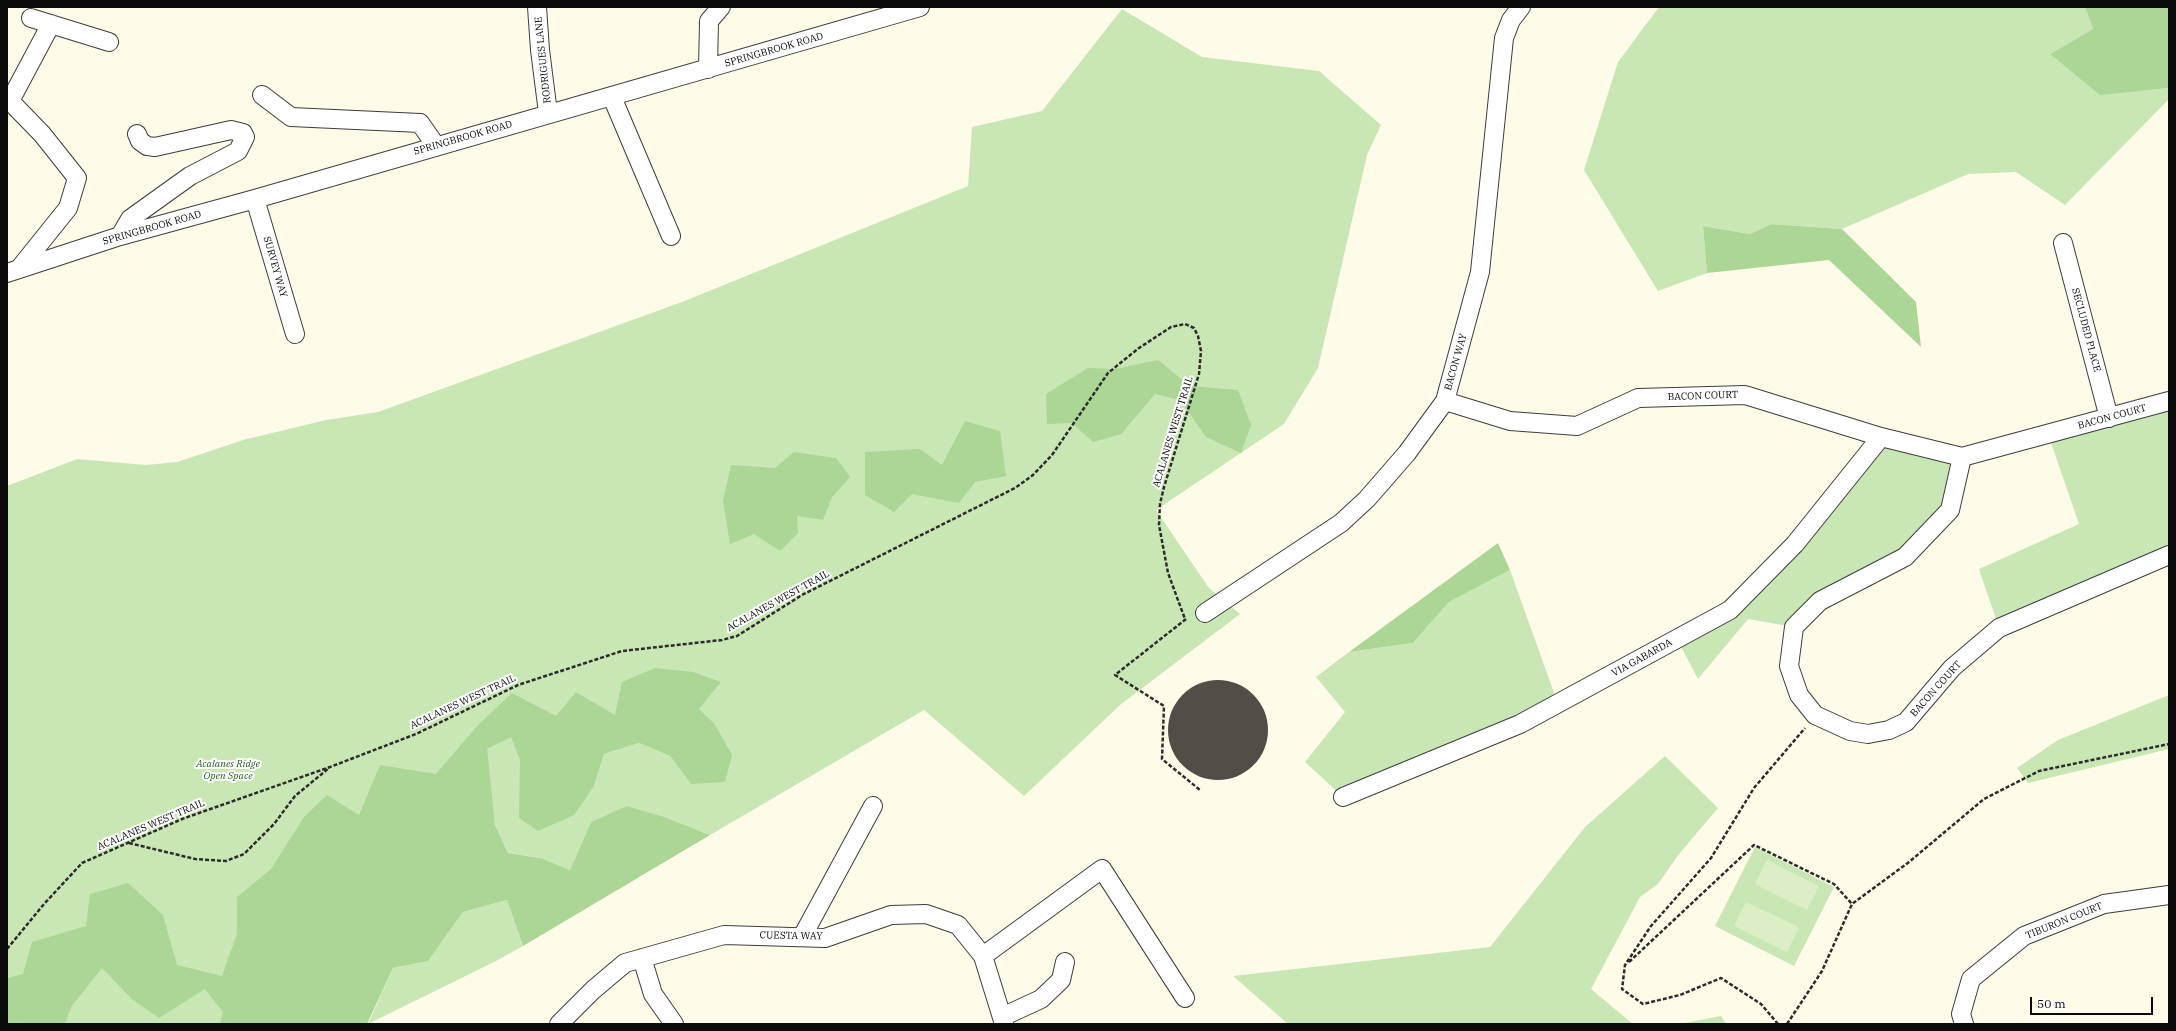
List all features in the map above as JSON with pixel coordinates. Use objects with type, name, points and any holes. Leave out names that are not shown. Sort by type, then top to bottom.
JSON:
[{"type":"street","name":"RODRIGUES LANE","points":[[537,7],[540,50],[548,113]]},
{"type":"street","points":[[708,69],[709,21],[721,7]]},
{"type":"street","name":"SPRINGBROOK ROAD","points":[[13,271],[120,236],[255,199],[548,113],[612,97],[920,7]]},
{"type":"street","name":"BACON WAY","points":[[1205,613],[1341,523],[1367,499],[1407,453],[1445,401],[1480,272],[1504,38],[1511,20],[1521,7]]},
{"type":"street","points":[[31,18],[109,42]]},
{"type":"street","points":[[13,271],[68,208],[77,178],[42,134],[8,100],[51,24]]},
{"type":"street","points":[[262,95],[291,117],[420,123],[436,146]]},
{"type":"street","points":[[612,97],[671,236]]},
{"type":"street","points":[[120,236],[130,219],[190,176],[238,151],[245,137],[243,133],[231,130],[155,148],[147,146],[140,141],[137,134]]},
{"type":"street","name":"SURVEY WAY","points":[[255,199],[295,334]]},
{"type":"street","name":"SECLUDED PLACE","points":[[2063,243],[2109,418]]},
{"type":"street","name":"BACON COURT","points":[[1445,401],[1510,421],[1577,426],[1638,398],[1744,395],[1881,437],[1962,458],[2169,401]]},
{"type":"street","name":"VIA GABARDA","points":[[1343,797],[1520,724],[1730,610],[1795,544],[1881,437]]},
{"type":"street","name":"BACON COURT","points":[[1962,458],[1950,510],[1905,556],[1820,601],[1794,627],[1789,666],[1799,695],[1816,715],[1850,731],[1868,734],[1889,730],[1906,722],[1952,668],[1999,628],[2169,555]]},
{"type":"street","points":[[802,937],[872,806]]},
{"type":"street","points":[[983,956],[1102,869],[1185,998]]},
{"type":"street","name":"TIBURON COURT","points":[[1964,1024],[1961,1014],[1971,979],[2024,936],[2104,904],[2169,895]]},
{"type":"street","name":"CUESTA WAY","points":[[559,1024],[593,990],[625,963],[724,935],[825,938],[891,915],[926,914],[958,925],[983,956],[1003,1021]]},
{"type":"street","points":[[642,958],[653,994],[674,1024]]},
{"type":"street","points":[[1003,1021],[1041,999],[1061,980],[1065,962]]},
{"type":"path","name":"ACALANES WEST TRAIL","points":[[7,949],[44,904],[82,863],[182,819],[330,767],[416,734],[518,685],[622,651],[722,640],[737,636],[802,594],[1015,488],[1033,475],[1052,455],[1108,373],[1139,348],[1164,331],[1171,327],[1185,324],[1194,328],[1198,336],[1201,351],[1199,374],[1164,487],[1160,504],[1158,525],[1168,573],[1185,619],[1115,675],[1164,706],[1162,759],[1200,790]]},
{"type":"path","points":[[1778,1024],[1761,1004],[1721,978],[1680,995],[1643,1004],[1622,989],[1625,965],[1651,926],[1711,858],[1754,788],[1816,715]]},
{"type":"path","points":[[1787,1024],[1822,971],[1852,904],[1909,862],[1984,799],[2039,770],[2169,744]]},
{"type":"path","points":[[128,843],[196,859],[226,861],[244,854],[274,824],[294,796],[330,767]]},
{"type":"path","points":[[1625,965],[1754,845],[1834,884],[1852,904]]},
{"type":"green space","points":[[1659,7],[2085,7],[2093,29],[2050,54],[2100,94],[2169,88],[2169,99],[2065,205],[2016,172],[1968,174],[1842,229],[1771,224],[1750,234],[1703,226],[1707,273],[1658,291],[1584,170],[1618,62]]},
{"type":"green space","points":[[2085,7],[2169,7],[2169,88],[2100,95],[2050,54],[2093,29]]},
{"type":"green space","name":"Acalanes Ridge Open Space","points":[[1122,9],[1202,57],[1319,71],[1381,125],[1367,155],[1318,368],[1284,424],[1156,510],[1209,588],[1240,614],[1120,705],[1024,796],[924,710],[710,835],[667,818],[591,822],[570,870],[541,858],[508,853],[495,825],[491,797],[306,1024],[7,1024],[7,486],[77,459],[146,465],[177,462],[243,440],[326,420],[378,412],[682,302],[968,186],[972,127],[1042,111]],"holes":[[[720,682],[699,709],[714,723],[691,784],[670,756],[639,743],[604,754],[594,786],[576,692],[615,716]]]},
{"type":"green space","points":[[1771,224],[1842,229],[1916,302],[1921,347],[1829,260],[1707,273],[1703,226],[1750,234]]},
{"type":"green space","points":[[1158,360],[1190,386],[1238,390],[1251,425],[1241,453],[1206,437],[1180,400],[1155,394],[1121,434],[1093,442],[1072,423],[1047,424],[1046,394],[1088,368],[1114,369]]},
{"type":"green space","points":[[2169,401],[2169,555],[1999,628],[1979,569],[2079,524],[2048,434]]},
{"type":"green space","points":[[965,421],[1000,431],[1006,476],[975,482],[959,503],[912,494],[894,512],[865,495],[865,452],[920,449],[942,465]]},
{"type":"green space","points":[[1881,437],[1962,457],[1944,516],[1905,557],[1794,627],[1748,619],[1698,679],[1677,639],[1730,610]]},
{"type":"green space","points":[[794,452],[836,458],[850,477],[832,497],[823,520],[797,516],[798,533],[780,551],[754,534],[730,544],[723,501],[731,465],[775,468]]},
{"type":"green space","points":[[1498,543],[1510,570],[1449,602],[1413,643],[1349,652]]},
{"type":"green space","points":[[1510,570],[1558,704],[1343,797],[1305,762],[1345,712],[1316,677],[1349,652],[1413,643],[1449,602]]},
{"type":"green space","points":[[655,668],[693,672],[721,682],[699,709],[714,723],[732,755],[725,782],[691,784],[670,756],[639,743],[604,754],[594,786],[574,815],[538,831],[519,818],[520,760],[511,737],[487,749],[495,825],[508,853],[541,858],[570,870],[591,822],[627,806],[667,818],[710,835],[523,946],[507,900],[463,912],[428,961],[393,968],[367,1024],[220,1024],[223,1012],[205,989],[159,1018],[132,999],[102,968],[71,1007],[65,1024],[7,1024],[7,978],[23,974],[32,942],[86,926],[90,894],[128,883],[163,915],[177,965],[222,976],[237,934],[237,897],[271,869],[304,817],[327,795],[359,815],[380,765],[436,774],[478,725],[512,693],[556,716],[576,692],[615,715],[622,682]]},
{"type":"green space","points":[[2169,695],[2169,749],[2028,783],[2017,768],[2058,740]]},
{"type":"green space","points":[[1665,756],[1718,808],[1679,854],[1658,884],[1640,897],[1591,989],[1633,1024],[1288,1024],[1233,976],[1490,947],[1585,827]]},
{"type":"green space","points":[[1755,847],[1834,887],[1794,966],[1715,926]]},
{"type":"green space","points":[[1767,860],[1819,886],[1807,910],[1755,884]]},
{"type":"green space","points":[[507,900],[523,946],[496,961],[368,1024],[393,968],[428,961],[463,912]]},
{"type":"green space","points":[[1746,902],[1799,927],[1787,952],[1734,926]]},
{"type":"green space","points":[[1721,1016],[1726,1024],[1679,1024]]},
{"type":"building","points":[[1218,680],[1237,684],[1253,695],[1264,711],[1268,730],[1264,749],[1253,765],[1237,776],[1218,780],[1199,776],[1183,765],[1172,749],[1168,730],[1172,711],[1183,695],[1199,684]]}]
